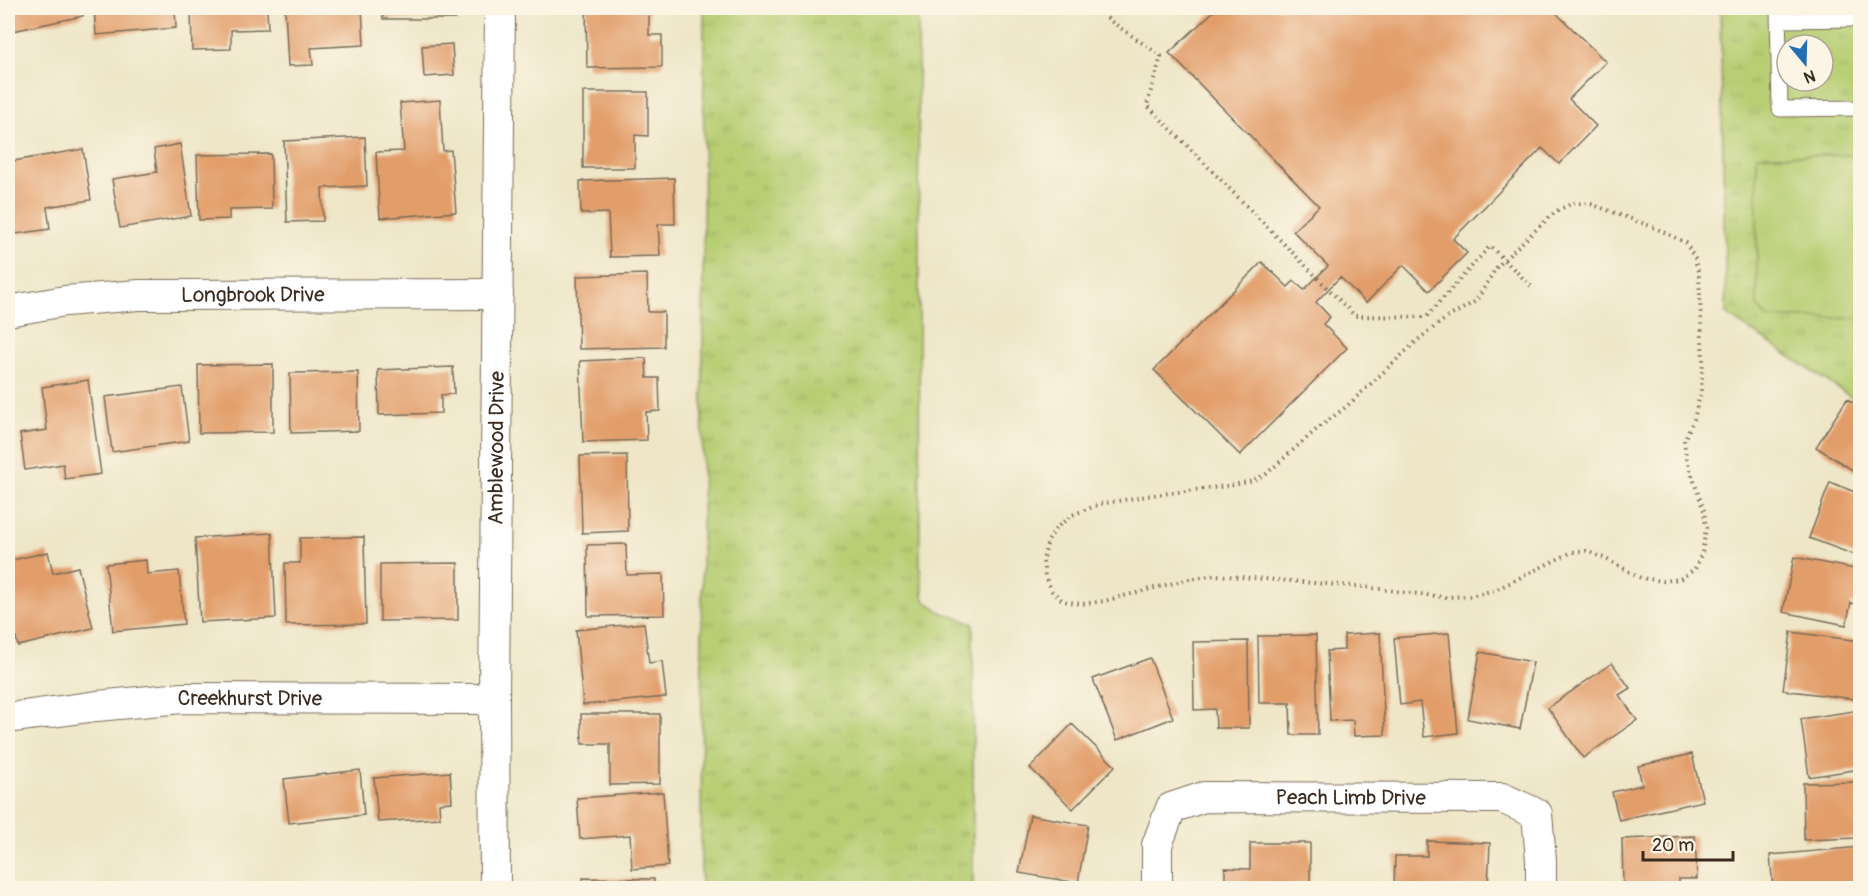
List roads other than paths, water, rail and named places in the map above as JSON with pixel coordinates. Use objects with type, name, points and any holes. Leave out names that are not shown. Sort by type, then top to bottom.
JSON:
[{"type":"street","name":"Amblewood Drive","points":[[495,888],[494,699],[500,8]]},
{"type":"street","name":"Longbrook Drive","points":[[8,310],[65,301],[139,294],[498,294]]},
{"type":"street","name":"Creekhurst Drive","points":[[8,718],[182,698],[494,699]]},
{"type":"street","name":"Peach Limb Drive","points":[[1157,888],[1157,845],[1171,808],[1204,797],[1276,797],[1502,798],[1537,814],[1541,888]]},
{"type":"lane","points":[[1860,19],[1778,14],[1780,109],[1860,108]]}]
